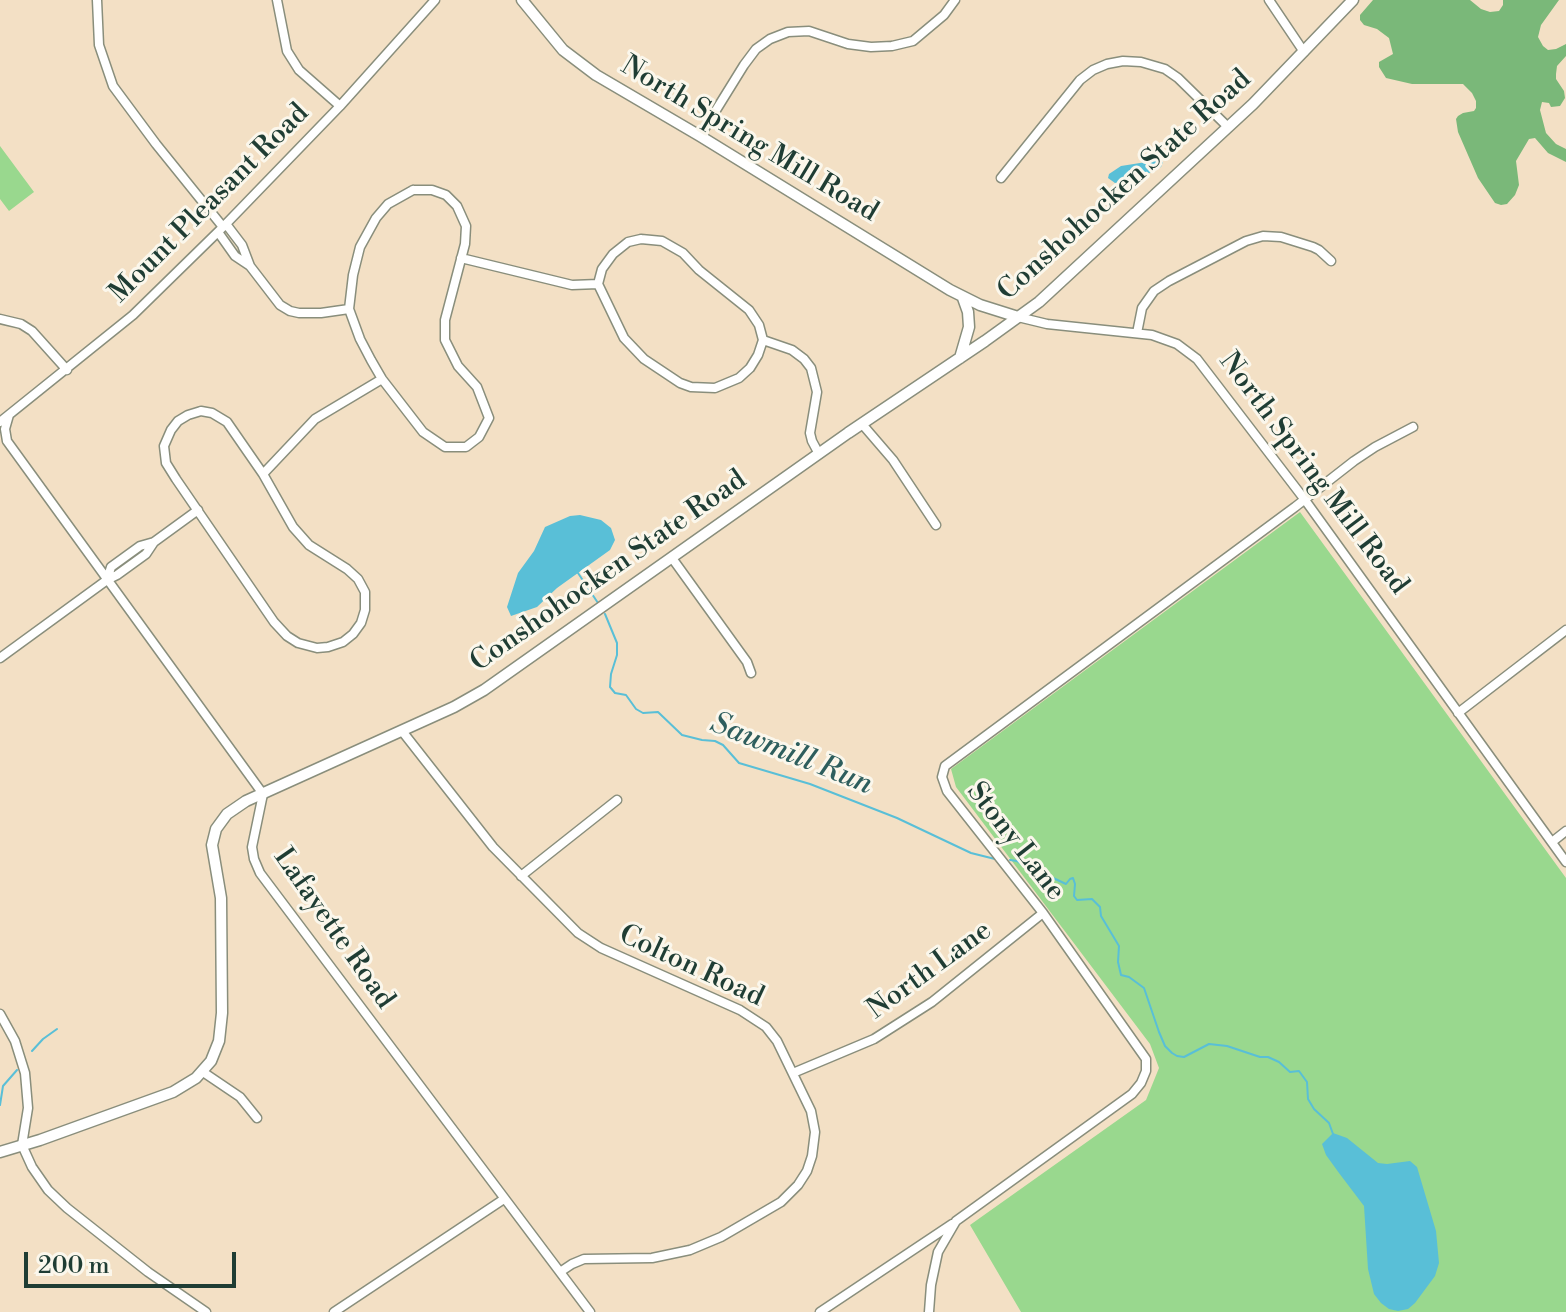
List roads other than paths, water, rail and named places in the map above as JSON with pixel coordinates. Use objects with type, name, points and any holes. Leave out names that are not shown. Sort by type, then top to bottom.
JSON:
[{"type":"main road","name":"North Spring Mill Road","points":[[522,0],[554,40],[574,60],[596,75],[963,298],[1018,317]]},
{"type":"main road","name":"Conshohocken State Road","points":[[203,1072],[218,1047],[222,1013],[221,905],[213,840],[227,814],[246,801],[454,707],[484,690],[862,424],[959,360],[1039,302],[1274,83],[1353,0]]},
{"type":"main road","points":[[959,360],[969,327],[963,298]]},
{"type":"main road","points":[[0,1152],[163,1096],[190,1083],[203,1072]]},
{"type":"street","points":[[97,0],[99,45],[113,86],[222,227],[235,256],[250,266],[280,305],[290,311],[313,313],[349,309]]},
{"type":"street","points":[[277,0],[287,51],[299,70],[340,106]]},
{"type":"street","name":"Mount Pleasant Road","points":[[0,422],[133,315],[340,106],[435,0]]},
{"type":"street","points":[[700,136],[744,65],[756,49],[770,39],[788,32],[809,31],[848,44],[892,46],[913,41],[944,15],[955,0]]},
{"type":"street","points":[[1269,0],[1304,52]]},
{"type":"street","points":[[1001,178],[1080,80],[1107,64],[1141,62],[1165,69],[1228,127]]},
{"type":"street","points":[[413,190],[432,190],[446,195],[457,206],[466,226],[461,258],[445,320],[445,340],[458,366],[477,387],[489,418],[479,437],[466,447],[445,447],[423,432],[382,379],[360,339],[349,309],[360,247],[376,218],[388,204],[404,194],[413,190]]},
{"type":"street","points":[[1137,333],[1142,308],[1154,291],[1246,241],[1263,236],[1281,237],[1313,247],[1331,261]]},
{"type":"street","points":[[662,241],[683,253],[699,270],[749,310],[759,325],[763,340],[750,368],[739,378],[715,388],[691,387],[680,383],[644,359],[624,338],[598,284],[602,269],[613,254],[628,242],[662,241]]},
{"type":"street","points":[[461,258],[572,285],[598,284]]},
{"type":"street","name":"North Spring Mill Road","points":[[1018,317],[1047,324],[1137,333],[1168,340],[1197,359],[1305,500],[1566,862]]},
{"type":"street","points":[[0,319],[21,324],[32,331],[67,370]]},
{"type":"street","points":[[763,340],[792,350],[811,368],[817,392],[810,433],[819,454]]},
{"type":"street","points":[[263,474],[315,419],[382,379]]},
{"type":"street","points":[[201,411],[212,413],[227,422],[263,474],[293,527],[309,545],[358,579],[365,592],[365,610],[353,634],[343,642],[317,648],[298,643],[287,636],[274,622],[198,510],[166,463],[164,446],[178,421],[201,411]]},
{"type":"street","points":[[9,415],[3,440],[263,794]]},
{"type":"street","points":[[862,424],[893,460],[936,525]]},
{"type":"street","points":[[1305,500],[1354,461],[1413,427]]},
{"type":"street","name":"Stony Lane","points":[[820,1312],[956,1221],[1132,1094],[1146,1071],[1146,1059],[1043,913],[947,791],[942,777],[945,766],[1305,500]]},
{"type":"street","points":[[0,658],[107,580],[111,567],[140,546],[154,542],[198,510]]},
{"type":"street","points":[[672,558],[747,662],[751,673]]},
{"type":"street","points":[[1458,713],[1566,630]]},
{"type":"street","name":"Colton Road","points":[[402,731],[479,830],[589,942],[759,1021],[772,1034],[811,1111],[815,1143],[807,1171],[781,1202],[721,1237],[690,1250],[652,1258],[584,1259],[560,1272]]},
{"type":"street","name":"Lafayette Road","points":[[263,794],[252,847],[260,873],[590,1312]]},
{"type":"street","points":[[521,876],[617,800]]},
{"type":"street","points":[[1552,842],[1566,831]]},
{"type":"street","name":"North Lane","points":[[793,1073],[874,1039],[932,1002],[1043,913]]},
{"type":"street","points":[[0,1014],[19,1051],[27,1084],[28,1118],[22,1145],[40,1179],[67,1208],[148,1272],[206,1312]]},
{"type":"street","points":[[203,1072],[240,1097],[257,1118]]},
{"type":"street","points":[[334,1312],[504,1199]]},
{"type":"street","name":"Stony Lane","points":[[929,1312],[938,1252],[956,1221]]},
{"type":"water","points":[[1163,162],[1161,167],[1138,179],[1115,183],[1108,178],[1121,166]]},
{"type":"water","points":[[580,515],[601,520],[611,528],[615,540],[610,550],[557,588],[537,607],[511,616],[507,607],[518,573],[534,551],[545,527]]},
{"type":"water","points":[[1333,1133],[1347,1138],[1378,1163],[1410,1161],[1417,1167],[1436,1231],[1439,1263],[1435,1276],[1408,1309],[1389,1309],[1374,1294],[1368,1269],[1364,1206],[1326,1155],[1322,1144]]},
{"type":"waterway","name":"Sawmill Run","points":[[578,573],[598,603]]},
{"type":"waterway","name":"Sawmill Run","points":[[605,614],[617,643],[610,687],[615,693],[626,695],[636,709],[643,713],[658,712],[682,735],[723,745],[739,763],[810,784],[897,818],[971,853],[995,859]]},
{"type":"waterway","name":"Sawmill Run","points":[[1010,860],[1017,861],[1039,878],[1051,877],[1066,884],[1073,878],[1077,900],[1092,899],[1100,907],[1101,916],[1119,946],[1121,975],[1144,988],[1165,1046],[1172,1053],[1184,1057],[1209,1044],[1227,1046],[1268,1057],[1290,1072],[1299,1071],[1307,1082],[1308,1099],[1329,1123],[1333,1134]]},
{"type":"waterway","points":[[32,1051],[57,1029]]},
{"type":"waterway","points":[[0,1105],[3,1086],[17,1070]]}]
